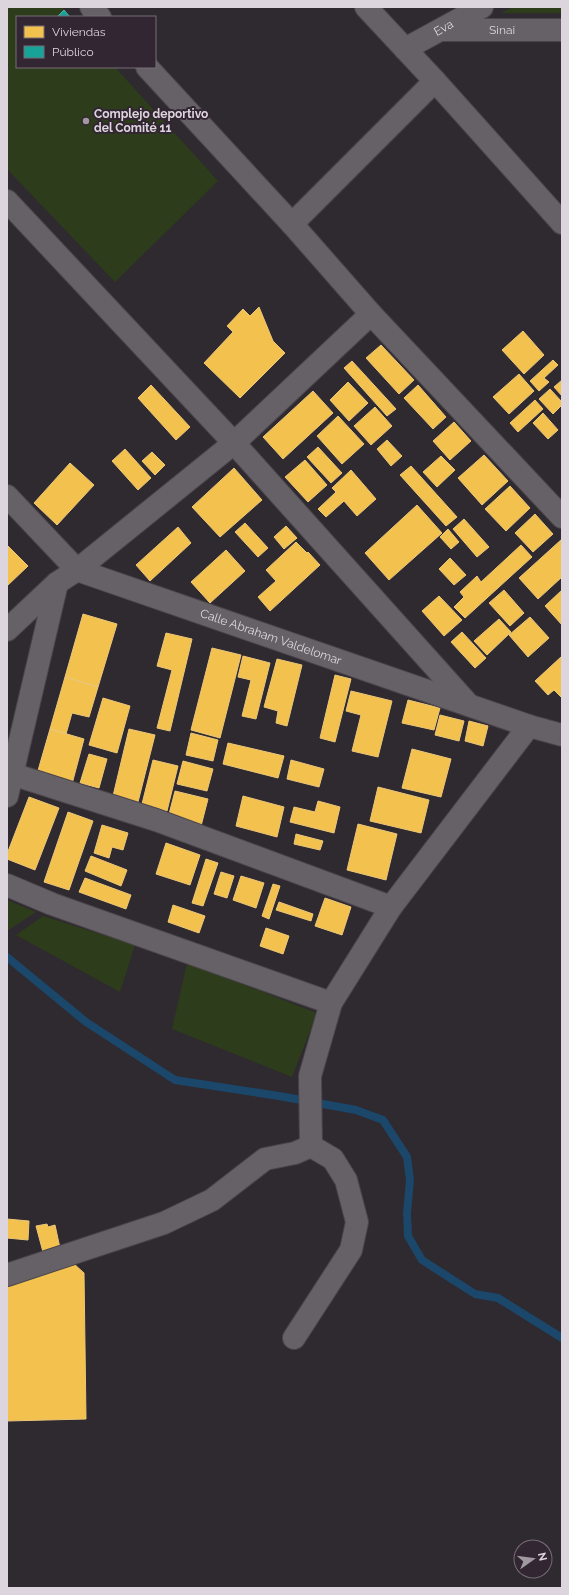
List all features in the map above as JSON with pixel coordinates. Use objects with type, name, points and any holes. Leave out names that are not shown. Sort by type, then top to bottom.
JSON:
[{"type":"street","points":[[91,7],[99,16]]},
{"type":"street","points":[[366,7],[435,81],[562,223]]},
{"type":"street","name":"Eva","points":[[405,49],[482,7]]},
{"type":"street","name":"Sinai","points":[[441,30],[562,30]]},
{"type":"street","points":[[147,68],[292,224],[371,314],[562,517]]},
{"type":"street","points":[[292,224],[435,81]]},
{"type":"street","points":[[7,201],[234,443],[469,705]]},
{"type":"street","points":[[7,630],[57,583],[77,570],[234,443],[371,314]]},
{"type":"street","name":"Calle Abraham Valdelomar","points":[[7,496],[77,570],[530,726],[562,735]]},
{"type":"street","points":[[7,796],[57,583]]},
{"type":"street","points":[[294,1338],[351,1250],[357,1222],[346,1180],[333,1159],[312,1138],[310,1076],[331,1003],[391,907],[530,726]]},
{"type":"street","points":[[12,774],[156,820],[391,907]]},
{"type":"street","points":[[7,885],[52,904],[331,1003]]},
{"type":"street","points":[[7,1275],[164,1223],[212,1200],[265,1160],[295,1153],[312,1138]]},
{"type":"green space","name":"Complejo deportivo del Comité 11","points":[[7,7],[62,7],[69,16],[16,16],[16,68],[116,68],[218,181],[115,282],[7,169]]},
{"type":"green space","points":[[513,7],[562,7],[562,13],[501,13]]},
{"type":"green space","points":[[7,900],[36,912],[7,931]]},
{"type":"green space","points":[[43,916],[135,945],[120,992],[16,935]]},
{"type":"green space","points":[[187,963],[317,1013],[292,1077],[172,1029]]},
{"type":"building: Viviendas","points":[[259,307],[273,341],[285,353],[240,398],[204,363],[233,332],[227,326],[243,309],[250,316]]},
{"type":"building: Viviendas","points":[[523,331],[544,355],[524,374],[502,350]]},
{"type":"building: Viviendas","points":[[381,345],[414,380],[399,394],[366,358]]},
{"type":"building: Viviendas","points":[[553,360],[558,365],[544,378],[549,382],[539,391],[530,381]]},
{"type":"building: Viviendas","points":[[352,361],[396,409],[387,416],[344,368]]},
{"type":"building: Viviendas","points":[[519,374],[534,391],[509,414],[493,397]]},
{"type":"building: Viviendas","points":[[562,380],[562,396],[554,387]]},
{"type":"building: Viviendas","points":[[348,382],[368,403],[349,421],[330,400]]},
{"type":"building: Viviendas","points":[[151,385],[190,427],[176,440],[138,398]]},
{"type":"building: Viviendas","points":[[418,385],[446,417],[433,429],[404,398]]},
{"type":"building: Viviendas","points":[[550,389],[562,402],[562,405],[553,414],[539,399]]},
{"type":"building: Viviendas","points":[[313,391],[333,413],[283,459],[263,437]]},
{"type":"building: Viviendas","points":[[535,400],[543,409],[518,432],[510,423]]},
{"type":"building: Viviendas","points":[[375,407],[392,426],[371,445],[354,426]]},
{"type":"building: Viviendas","points":[[543,413],[558,430],[548,439],[533,423]]},
{"type":"building: Viviendas","points":[[338,416],[364,444],[342,464],[317,436]]},
{"type":"building: Viviendas","points":[[454,422],[471,441],[450,460],[433,441]]},
{"type":"building: Viviendas","points":[[387,440],[402,456],[391,466],[377,449]]},
{"type":"building: Viviendas","points":[[318,447],[342,473],[331,483],[307,457]]},
{"type":"building: Viviendas","points":[[125,449],[151,478],[138,490],[112,461]]},
{"type":"building: Viviendas","points":[[152,452],[165,465],[155,475],[142,461]]},
{"type":"building: Viviendas","points":[[484,455],[508,481],[482,505],[458,478]]},
{"type":"building: Viviendas","points":[[441,456],[455,470],[437,487],[423,472]]},
{"type":"building: Viviendas","points":[[305,460],[327,485],[308,502],[285,477]]},
{"type":"building: Viviendas","points":[[70,463],[94,485],[57,525],[34,503]]},
{"type":"building: Viviendas","points":[[411,466],[457,517],[446,526],[400,475]]},
{"type":"building: Viviendas","points":[[234,468],[262,500],[220,537],[192,507]]},
{"type":"building: Viviendas","points":[[351,470],[376,499],[357,516],[344,501],[326,517],[318,509],[336,492],[332,488]]},
{"type":"building: Viviendas","points":[[510,486],[530,508],[506,531],[485,509]]},
{"type":"building: Viviendas","points":[[417,505],[442,533],[389,580],[365,553]]},
{"type":"building: Viviendas","points":[[535,514],[553,534],[533,552],[515,533]]},
{"type":"building: Viviendas","points":[[464,519],[489,547],[477,557],[453,529]]},
{"type":"building: Viviendas","points":[[245,523],[268,548],[258,557],[235,532]]},
{"type":"building: Viviendas","points":[[286,526],[297,538],[284,549],[274,537]]},
{"type":"building: Viviendas","points":[[178,527],[191,543],[150,581],[136,565]]},
{"type":"building: Viviendas","points":[[448,529],[459,542],[451,549],[440,537]]},
{"type":"building: Viviendas","points":[[562,539],[562,577],[538,599],[519,578]]},
{"type":"building: Viviendas","points":[[296,542],[320,565],[270,611],[258,597],[276,581],[266,570]]},
{"type":"building: Viviendas","points":[[7,545],[28,566],[7,586]]},
{"type":"building: Viviendas","points":[[521,545],[532,557],[465,618],[454,607],[464,597],[460,592],[477,576],[481,582]]},
{"type":"building: Viviendas","points":[[226,550],[245,571],[210,603],[191,582]]},
{"type":"building: Viviendas","points":[[450,558],[466,575],[454,585],[439,569]]},
{"type":"building: Viviendas","points":[[504,590],[524,613],[510,626],[489,603]]},
{"type":"building: Viviendas","points":[[562,590],[562,625],[545,606]]},
{"type":"building: Viviendas","points":[[439,596],[462,620],[444,636],[422,611]]},
{"type":"building: Viviendas","points":[[83,614],[117,624],[98,687],[65,677]]},
{"type":"building: Viviendas","points":[[530,617],[549,638],[528,657],[509,635]]},
{"type":"building: Viviendas","points":[[499,619],[511,632],[487,655],[474,641]]},
{"type":"building: Viviendas","points":[[462,632],[486,658],[475,668],[451,642]]},
{"type":"building: Viviendas","points":[[166,633],[192,639],[170,731],[157,728],[172,670],[157,666]]},
{"type":"building: Viviendas","points":[[212,648],[241,655],[220,738],[191,730]]},
{"type":"building: Viviendas","points":[[243,656],[270,663],[256,719],[242,716],[251,680],[238,677]]},
{"type":"building: Viviendas","points":[[562,656],[562,698],[554,690],[548,695],[535,681]]},
{"type":"building: Viviendas","points":[[277,659],[302,665],[287,726],[276,723],[278,711],[264,707]]},
{"type":"building: Viviendas","points":[[335,675],[351,679],[335,742],[320,738]]},
{"type":"building: Viviendas","points":[[65,677],[98,687],[89,717],[72,713],[66,734],[50,729]]},
{"type":"building: Viviendas","points":[[351,691],[392,701],[378,757],[352,751],[361,715],[346,711]]},
{"type":"building: Viviendas","points":[[103,698],[130,706],[117,753],[89,745]]},
{"type":"building: Viviendas","points":[[408,700],[440,708],[434,730],[402,723]]},
{"type":"building: Viviendas","points":[[440,715],[464,721],[459,741],[435,735]]},
{"type":"building: Viviendas","points":[[469,721],[488,726],[483,746],[465,741]]},
{"type":"building: Viviendas","points":[[50,729],[84,739],[72,784],[37,774]]},
{"type":"building: Viviendas","points":[[129,729],[155,735],[138,802],[113,796]]},
{"type":"building: Viviendas","points":[[191,733],[218,740],[213,761],[186,755]]},
{"type":"building: Viviendas","points":[[228,743],[284,756],[278,778],[223,764]]},
{"type":"building: Viviendas","points":[[412,749],[451,759],[441,797],[402,788]]},
{"type":"building: Viviendas","points":[[89,754],[107,759],[99,788],[80,783]]},
{"type":"building: Viviendas","points":[[153,760],[178,766],[167,811],[142,804]]},
{"type":"building: Viviendas","points":[[291,760],[324,769],[319,787],[287,779]]},
{"type":"building: Viviendas","points":[[183,761],[213,769],[207,791],[177,784]]},
{"type":"building: Viviendas","points":[[378,787],[429,800],[421,833],[370,821]]},
{"type":"building: Viviendas","points":[[175,791],[208,799],[201,826],[168,818]]},
{"type":"building: Viviendas","points":[[243,796],[284,807],[277,837],[236,826]]},
{"type":"building: Viviendas","points":[[29,797],[59,808],[35,870],[7,859],[7,854]]},
{"type":"building: Viviendas","points":[[318,801],[340,807],[334,833],[290,822],[294,807],[315,812]]},
{"type":"building: Viviendas","points":[[68,812],[93,821],[69,890],[44,882]]},
{"type":"building: Viviendas","points":[[358,824],[397,834],[386,880],[347,870]]},
{"type":"building: Viviendas","points":[[102,825],[128,833],[123,850],[112,847],[109,858],[94,853]]},
{"type":"building: Viviendas","points":[[296,834],[323,841],[320,850],[294,844]]},
{"type":"building: Viviendas","points":[[166,843],[200,855],[190,885],[156,874]]},
{"type":"building: Viviendas","points":[[91,856],[127,870],[121,886],[85,871]]},
{"type":"building: Viviendas","points":[[206,859],[218,863],[203,906],[192,903]]},
{"type":"building: Viviendas","points":[[221,872],[234,876],[227,898],[214,894]]},
{"type":"building: Viviendas","points":[[241,876],[264,883],[256,908],[233,900]]},
{"type":"building: Viviendas","points":[[85,878],[131,895],[126,909],[79,892]]},
{"type":"building: Viviendas","points":[[273,884],[280,886],[269,919],[262,916]]},
{"type":"building: Viviendas","points":[[325,898],[351,907],[342,935],[315,926]]},
{"type":"building: Viviendas","points":[[279,902],[313,914],[311,921],[276,910]]},
{"type":"building: Viviendas","points":[[173,905],[205,916],[199,933],[168,922]]},
{"type":"building: Viviendas","points":[[266,928],[289,936],[283,954],[260,946]]},
{"type":"building: Viviendas","points":[[7,1219],[29,1221],[28,1240],[7,1238]]},
{"type":"building: Viviendas","points":[[47,1224],[48,1227],[55,1225],[60,1248],[43,1252],[36,1226]]},
{"type":"building: Viviendas","points":[[73,1263],[84,1273],[86,1419],[7,1421],[7,1283]]},
{"type":"building: Público","points":[[64,10],[69,16],[58,16]]},
{"type":"waterway","points":[[7,957],[86,1022],[175,1080],[279,1096],[356,1110],[383,1120],[407,1157],[410,1180],[407,1213],[408,1236],[422,1260],[475,1294],[498,1298],[562,1338]]},
{"type":"place","name":"Complejo deportivo del Comité 11","points":[[86,121]]}]
